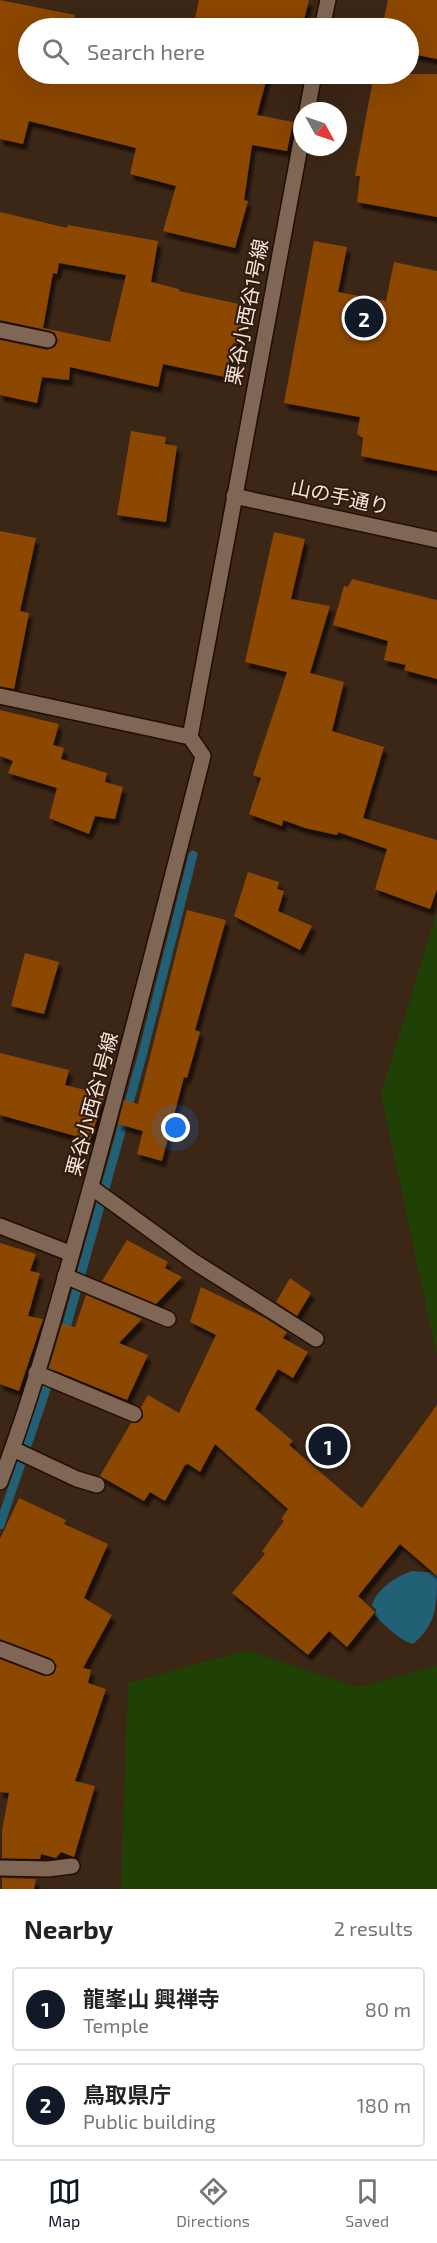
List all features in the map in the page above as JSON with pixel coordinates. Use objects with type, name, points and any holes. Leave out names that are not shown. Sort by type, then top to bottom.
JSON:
[{"type":"street","points":[[324,18],[328,0]]},
{"type":"street","points":[[309,102],[312,84]]},
{"type":"street","name":"栗谷小西谷1号線","points":[[0,1482],[13,1449],[91,1187],[203,756],[190,736],[298,156]]},
{"type":"street","points":[[0,330],[48,340]]},
{"type":"street","name":"山の手通り","points":[[234,496],[437,540]]},
{"type":"street","points":[[0,696],[190,736]]},
{"type":"street","points":[[91,1187],[193,1261],[316,1340]]},
{"type":"street","points":[[0,1226],[72,1254]]},
{"type":"street","points":[[65,1276],[168,1318]]},
{"type":"street","points":[[36,1373],[134,1414]]},
{"type":"street","points":[[13,1449],[77,1479],[97,1485]]},
{"type":"street","points":[[0,1649],[47,1667]]},
{"type":"street","points":[[0,1868],[48,1869],[72,1866]]},
{"type":"green space","points":[[437,912],[437,1357],[381,1094]]},
{"type":"green space","points":[[247,1650],[358,1687],[437,1666],[437,1889],[121,1889],[128,1683]]},
{"type":"water","points":[[413,1571],[437,1573],[437,1595],[431,1621],[421,1637],[413,1644],[383,1624],[375,1616],[376,1609],[372,1606],[378,1594],[388,1584],[401,1575]]},
{"type":"building","points":[[0,0],[75,15],[74,18],[18,18],[18,84],[265,84],[257,115],[293,122],[287,151],[252,145],[244,200],[248,201],[235,248],[163,231],[176,186],[130,174],[136,148],[29,121],[23,144],[0,139]]},
{"type":"building","points":[[199,0],[309,0],[304,18],[195,18]]},
{"type":"building","points":[[388,0],[437,0],[437,59],[419,55],[419,18],[384,18]]},
{"type":"building","points":[[419,74],[437,74],[437,217],[357,202],[360,176],[355,176],[372,84],[419,84]]},
{"type":"building","points":[[0,212],[67,228],[68,225],[158,241],[151,282],[179,289],[179,291],[248,306],[239,344],[233,343],[225,377],[163,364],[158,387],[70,367],[69,380],[42,377],[37,403],[0,395],[0,340],[47,350],[55,347],[58,341],[55,333],[0,320]],"holes":[[[59,263],[126,275],[110,342],[43,328],[53,273],[57,274]]]},
{"type":"building","points":[[314,241],[347,247],[338,292],[386,301],[394,262],[437,271],[437,471],[361,456],[363,438],[357,434],[360,417],[284,403]]},
{"type":"building","points":[[131,431],[166,437],[165,444],[177,446],[166,522],[117,515]]},
{"type":"building","points":[[0,531],[36,538],[20,611],[29,613],[14,689],[0,686]]},
{"type":"building","points":[[274,532],[305,539],[291,599],[330,606],[310,673],[344,682],[332,731],[384,747],[363,818],[437,840],[437,889],[430,909],[375,889],[387,849],[338,832],[337,835],[305,828],[283,820],[282,826],[249,814],[261,778],[253,775],[287,672],[245,662]]},
{"type":"building","points":[[352,579],[437,600],[437,679],[404,670],[406,665],[384,660],[388,641],[333,625],[344,586],[348,587]]},
{"type":"building","points":[[0,710],[59,724],[53,745],[64,748],[61,759],[107,773],[105,782],[123,787],[115,819],[95,816],[89,834],[49,818],[57,788],[8,773],[13,761],[0,756]]},
{"type":"building","points":[[248,872],[279,882],[277,889],[284,891],[278,911],[312,926],[300,950],[234,916]]},
{"type":"building","points":[[187,910],[226,920],[195,1030],[200,1032],[187,1078],[184,1077],[162,1161],[137,1154],[143,1131],[118,1124],[124,1100],[138,1104]]},
{"type":"building","points":[[25,953],[59,962],[44,1014],[11,1006]]},
{"type":"building","points":[[0,1053],[69,1070],[65,1085],[105,1095],[90,1140],[0,1115]]},
{"type":"building","points":[[127,1240],[168,1262],[165,1268],[182,1277],[156,1304],[102,1281]]},
{"type":"building","points":[[0,1243],[36,1254],[30,1271],[40,1273],[28,1316],[43,1319],[19,1391],[0,1384]]},
{"type":"building","points":[[290,1278],[311,1293],[297,1316],[276,1302]]},
{"type":"building","points":[[201,1287],[265,1318],[287,1332],[283,1338],[308,1352],[293,1378],[278,1369],[255,1409],[293,1441],[289,1445],[362,1508],[437,1405],[437,1576],[400,1544],[358,1596],[375,1612],[347,1647],[329,1631],[308,1655],[232,1593],[265,1554],[262,1551],[284,1521],[281,1519],[288,1509],[215,1444],[200,1472],[188,1464],[185,1465],[165,1501],[150,1492],[144,1501],[100,1476],[131,1423],[139,1422],[143,1418],[141,1407],[148,1395],[179,1413],[216,1335],[190,1322]]},
{"type":"building","points":[[86,1295],[142,1319],[119,1343],[148,1355],[127,1400],[49,1368],[62,1324],[75,1327]]},
{"type":"building","points":[[19,1498],[66,1520],[64,1524],[108,1544],[84,1598],[112,1615],[83,1668],[91,1670],[88,1683],[106,1689],[75,1781],[95,1786],[74,1857],[61,1852],[56,1858],[41,1854],[40,1859],[2,1858],[2,1831],[9,1793],[0,1792],[0,1659],[44,1676],[54,1674],[57,1666],[50,1658],[0,1639],[0,1539]]},
{"type":"building","points":[[2,1878],[36,1879],[34,1889],[2,1889]]},
{"type":"waterway","points":[[64,1335],[142,1056],[193,855]]},
{"type":"waterway","points":[[0,1525],[56,1360]]},
{"type":"place","name":"鳥取県庁","points":[[364,318]]},
{"type":"place","name":"龍峯山 興禅寺","points":[[328,1446]]}]
